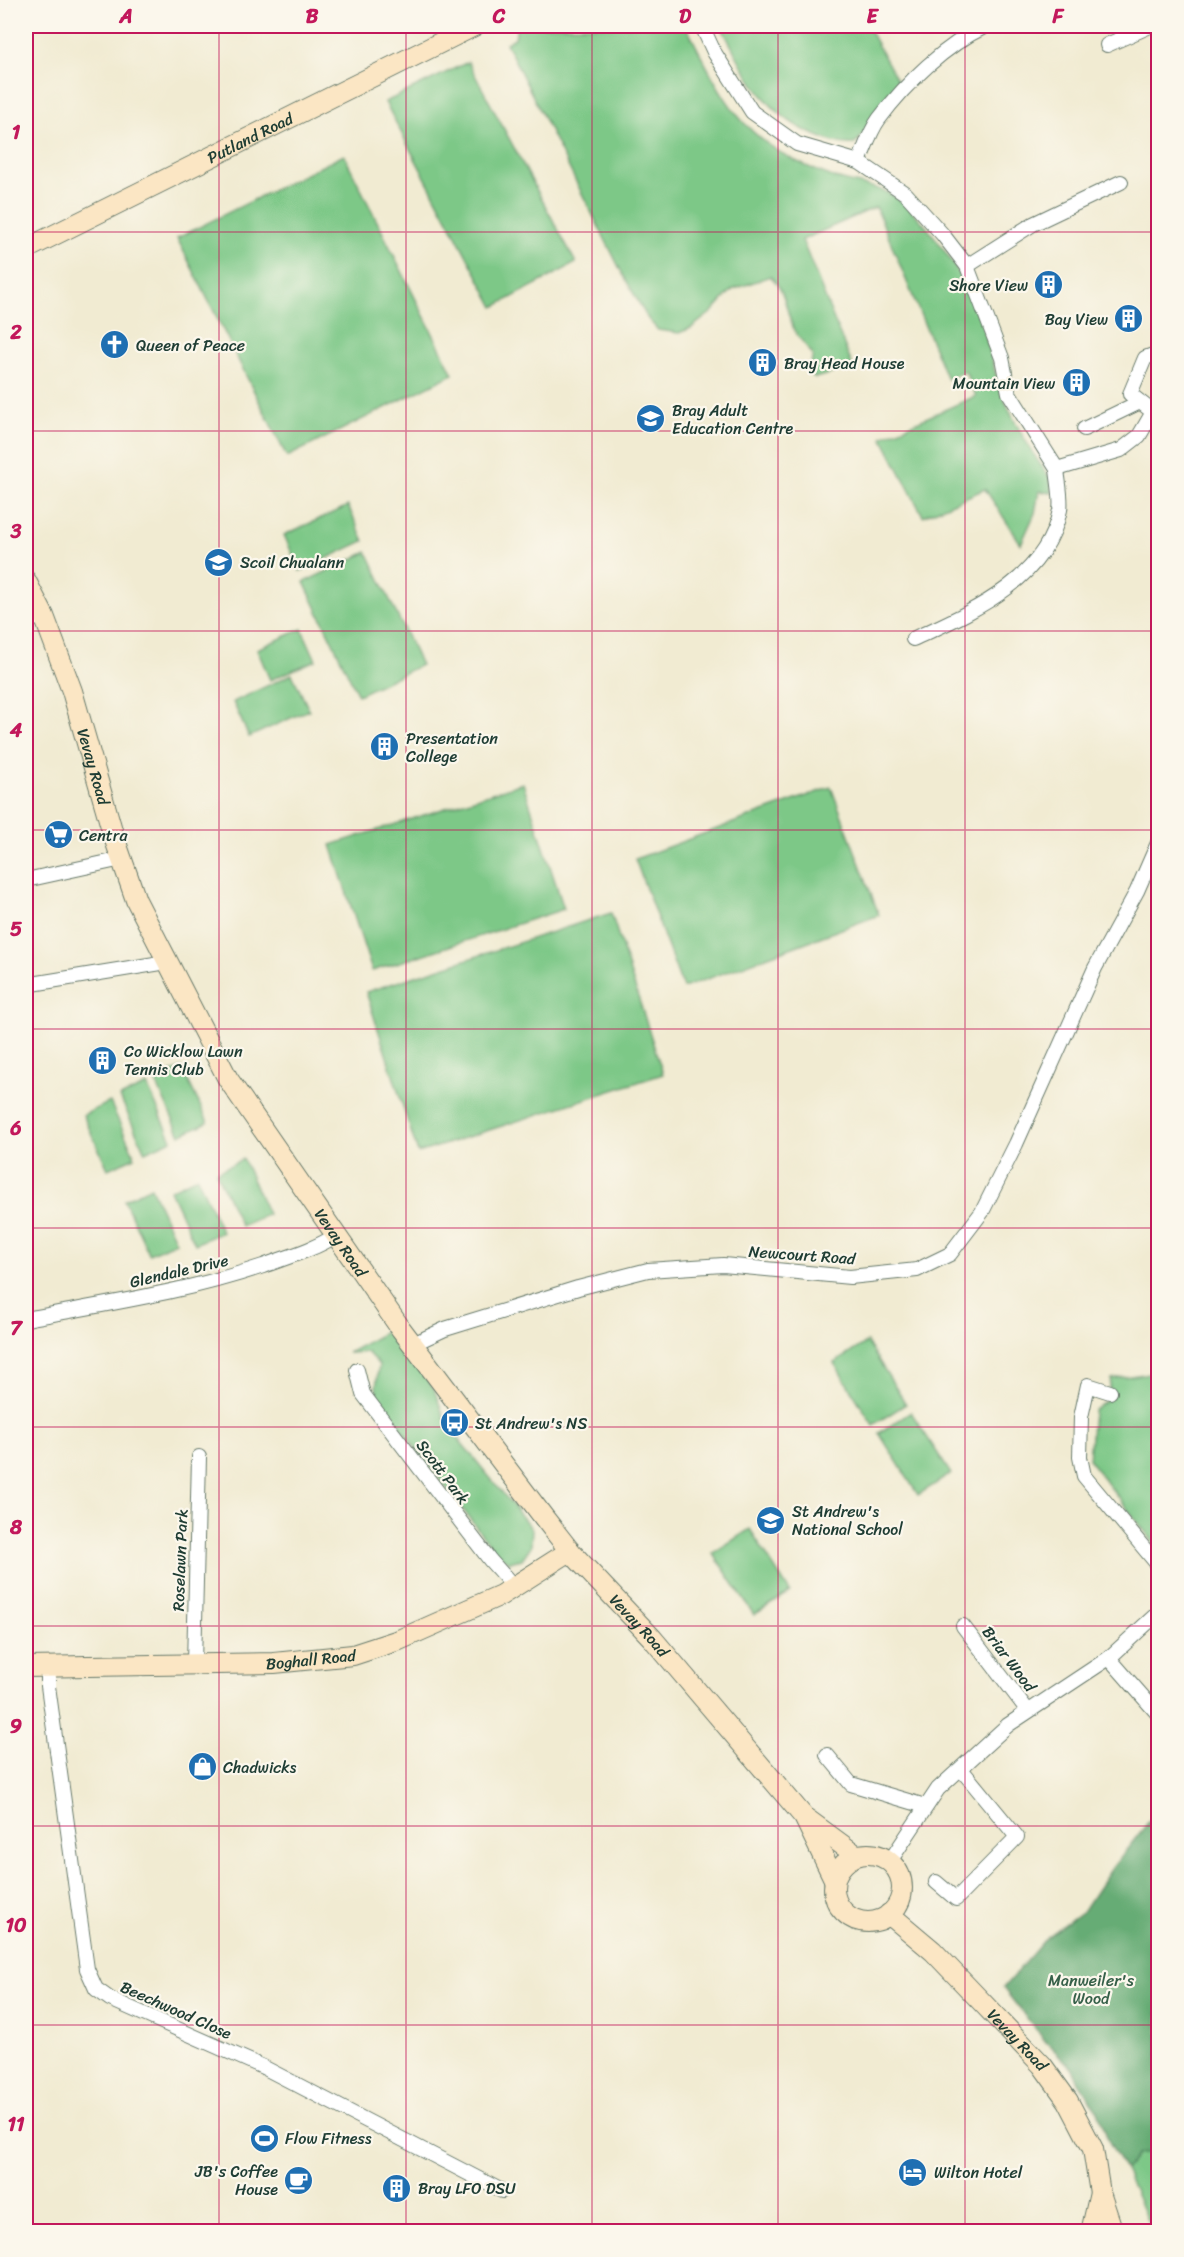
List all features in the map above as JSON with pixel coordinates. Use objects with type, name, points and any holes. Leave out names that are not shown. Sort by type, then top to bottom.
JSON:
[{"type":"main road","name":"Putland Road","points":[[26,249],[474,26]]},
{"type":"main road","name":"Vevay Road","points":[[26,581],[35,619],[72,691],[136,900],[228,1080],[335,1236],[413,1344],[570,1551],[652,1638],[804,1817],[856,1855],[871,1853],[890,1861]]},
{"type":"main road","name":"Boghall Road","points":[[26,1667],[274,1663],[353,1655],[399,1640],[516,1588],[570,1551]]},
{"type":"main road","name":"Vevay Road","points":[[804,1817],[834,1879],[836,1901],[850,1917],[866,1922],[882,1919],[889,1914],[933,1951],[1042,2065],[1068,2101],[1093,2149],[1100,2193],[1113,2232]]},
{"type":"main road","points":[[834,1879],[840,1867],[856,1855]]},
{"type":"main road","points":[[889,1914],[896,1908],[902,1890],[897,1870],[890,1861]]},
{"type":"main road","name":"Vevay Road","points":[[1090,2232],[1100,2193]]},
{"type":"street","points":[[702,26],[714,52],[752,112],[797,144],[859,162],[906,194],[943,235],[967,266],[1002,358],[1009,393],[1057,469],[1060,509],[1049,539],[1025,572],[991,602],[913,639]]},
{"type":"street","points":[[859,162],[877,121],[916,76],[973,32],[986,26]]},
{"type":"street","points":[[1107,45],[1150,26]]},
{"type":"street","points":[[967,266],[1033,224],[1121,182]]},
{"type":"street","points":[[1057,469],[1121,450],[1139,436],[1156,410],[1130,394],[1145,358],[1158,353]]},
{"type":"street","points":[[1084,429],[1140,402]]},
{"type":"street","name":"Newcourt Road","points":[[413,1344],[445,1329],[578,1288],[648,1270],[723,1265],[850,1277],[916,1270],[950,1254],[982,1212],[1016,1144],[1095,968],[1137,891],[1158,843]]},
{"type":"street","points":[[26,880],[122,859]]},
{"type":"street","points":[[26,985],[167,962]]},
{"type":"street","name":"Glendale Drive","points":[[26,1319],[155,1295],[233,1276],[291,1256],[335,1236]]},
{"type":"street","name":"Scott Park","points":[[357,1370],[363,1394],[490,1560],[516,1588]]},
{"type":"street","points":[[1110,1392],[1088,1385],[1081,1417],[1080,1456],[1084,1476],[1158,1565]]},
{"type":"street","name":"Roselawn Park","points":[[194,1664],[199,1457]]},
{"type":"street","name":"Briar Wood","points":[[890,1861],[938,1789],[1008,1725],[1109,1658],[1158,1613]]},
{"type":"street","name":"Briar Wood","points":[[963,1626],[1028,1711]]},
{"type":"street","points":[[1109,1658],[1158,1714]]},
{"type":"street","name":"Beechwood Close","points":[[48,1667],[48,1686],[87,1969],[96,1989],[111,1999],[263,2067],[502,2191]]},
{"type":"street","points":[[827,1755],[851,1784],[925,1806]]},
{"type":"street","points":[[936,1882],[956,1899],[1017,1837],[961,1769]]},
{"type":"green space","points":[[517,26],[686,26],[727,100],[757,136],[802,164],[833,177],[883,191],[901,201],[911,210],[940,245],[964,284],[981,322],[1005,402],[1023,436],[1050,478],[1052,493],[1039,491],[1035,513],[1021,544],[985,489],[923,516],[882,437],[976,396],[965,371],[947,379],[876,207],[802,240],[853,367],[815,378],[808,373],[813,356],[796,333],[783,296],[770,276],[732,290],[712,312],[691,328],[679,333],[658,330],[648,319],[621,271],[506,43],[515,38]]},
{"type":"green space","points":[[721,26],[867,26],[900,85],[855,144],[830,141],[797,126],[769,103],[748,75]]},
{"type":"green space","points":[[468,62],[576,263],[494,307],[385,102]]},
{"type":"green space","points":[[344,155],[453,374],[287,457],[177,238]]},
{"type":"green space","points":[[348,506],[364,541],[300,571],[284,535]]},
{"type":"green space","points":[[367,552],[421,665],[358,695],[304,582]]},
{"type":"green space","points":[[302,629],[316,660],[270,680],[257,649]]},
{"type":"green space","points":[[292,674],[309,710],[249,737],[233,702]]},
{"type":"green space","points":[[523,783],[564,909],[372,971],[331,845]]},
{"type":"green space","points":[[831,787],[879,915],[683,988],[635,859]]},
{"type":"green space","points":[[611,913],[663,1074],[418,1153],[366,992]]},
{"type":"green space","points":[[182,1068],[208,1122],[180,1135],[155,1080]]},
{"type":"green space","points":[[147,1085],[172,1140],[145,1152],[120,1097]]},
{"type":"green space","points":[[110,1102],[135,1157],[108,1169],[83,1115]]},
{"type":"green space","points":[[243,1159],[268,1214],[241,1226],[216,1172]]},
{"type":"green space","points":[[197,1177],[222,1232],[195,1244],[170,1190]]},
{"type":"green space","points":[[151,1187],[176,1242],[149,1254],[124,1200]]},
{"type":"green space","points":[[389,1330],[434,1389],[447,1425],[532,1529],[531,1546],[522,1559],[509,1562],[497,1554],[379,1400],[376,1387],[379,1365],[367,1352],[348,1353]]},
{"type":"green space","points":[[867,1342],[906,1404],[873,1425],[834,1363]]},
{"type":"green space","points":[[1150,1373],[1158,1377],[1158,1548],[1089,1460],[1093,1411],[1108,1399],[1111,1379]]},
{"type":"green space","points":[[911,1412],[951,1474],[918,1495],[879,1433]]},
{"type":"green space","points":[[750,1529],[790,1592],[754,1615],[713,1553]]},
{"type":"green space","name":"Manweiler's Wood","points":[[1158,1810],[1158,2150],[1137,2155],[1125,2170],[1108,2140],[1098,2111],[1072,2068],[1046,2042],[1003,1988],[1046,1938],[1084,1910],[1112,1868]]},
{"type":"green space","points":[[1158,2150],[1158,2231],[1152,2231],[1125,2170],[1137,2155]]},
{"type":"place","name":"Shore View","points":[[1049,285]]},
{"type":"place","name":"Bay View","points":[[1129,319]]},
{"type":"place","name":"Queen of Peace","points":[[115,345]]},
{"type":"place","name":"Bray Head House","points":[[763,363]]},
{"type":"place","name":"Mountain View","points":[[1076,383]]},
{"type":"place","name":"Bray Adult Education Centre","points":[[651,419]]},
{"type":"place","name":"Scoil Chualann","points":[[219,562]]},
{"type":"place","name":"Presentation College","points":[[385,747]]},
{"type":"place","name":"Centra","points":[[58,835]]},
{"type":"place","name":"Co Wicklow Lawn Tennis Club","points":[[103,1060]]},
{"type":"place","name":"St Andrew's NS","points":[[454,1423]]},
{"type":"place","name":"St Andrew's National School","points":[[771,1520]]},
{"type":"place","name":"Chadwicks","points":[[202,1767]]},
{"type":"place","name":"Flow Fitness","points":[[264,2138]]},
{"type":"place","name":"Wilton Hotel","points":[[913,2172]]},
{"type":"place","name":"JB's Coffee House","points":[[299,2180]]},
{"type":"place","name":"Bray LFO DSU","points":[[397,2188]]}]
